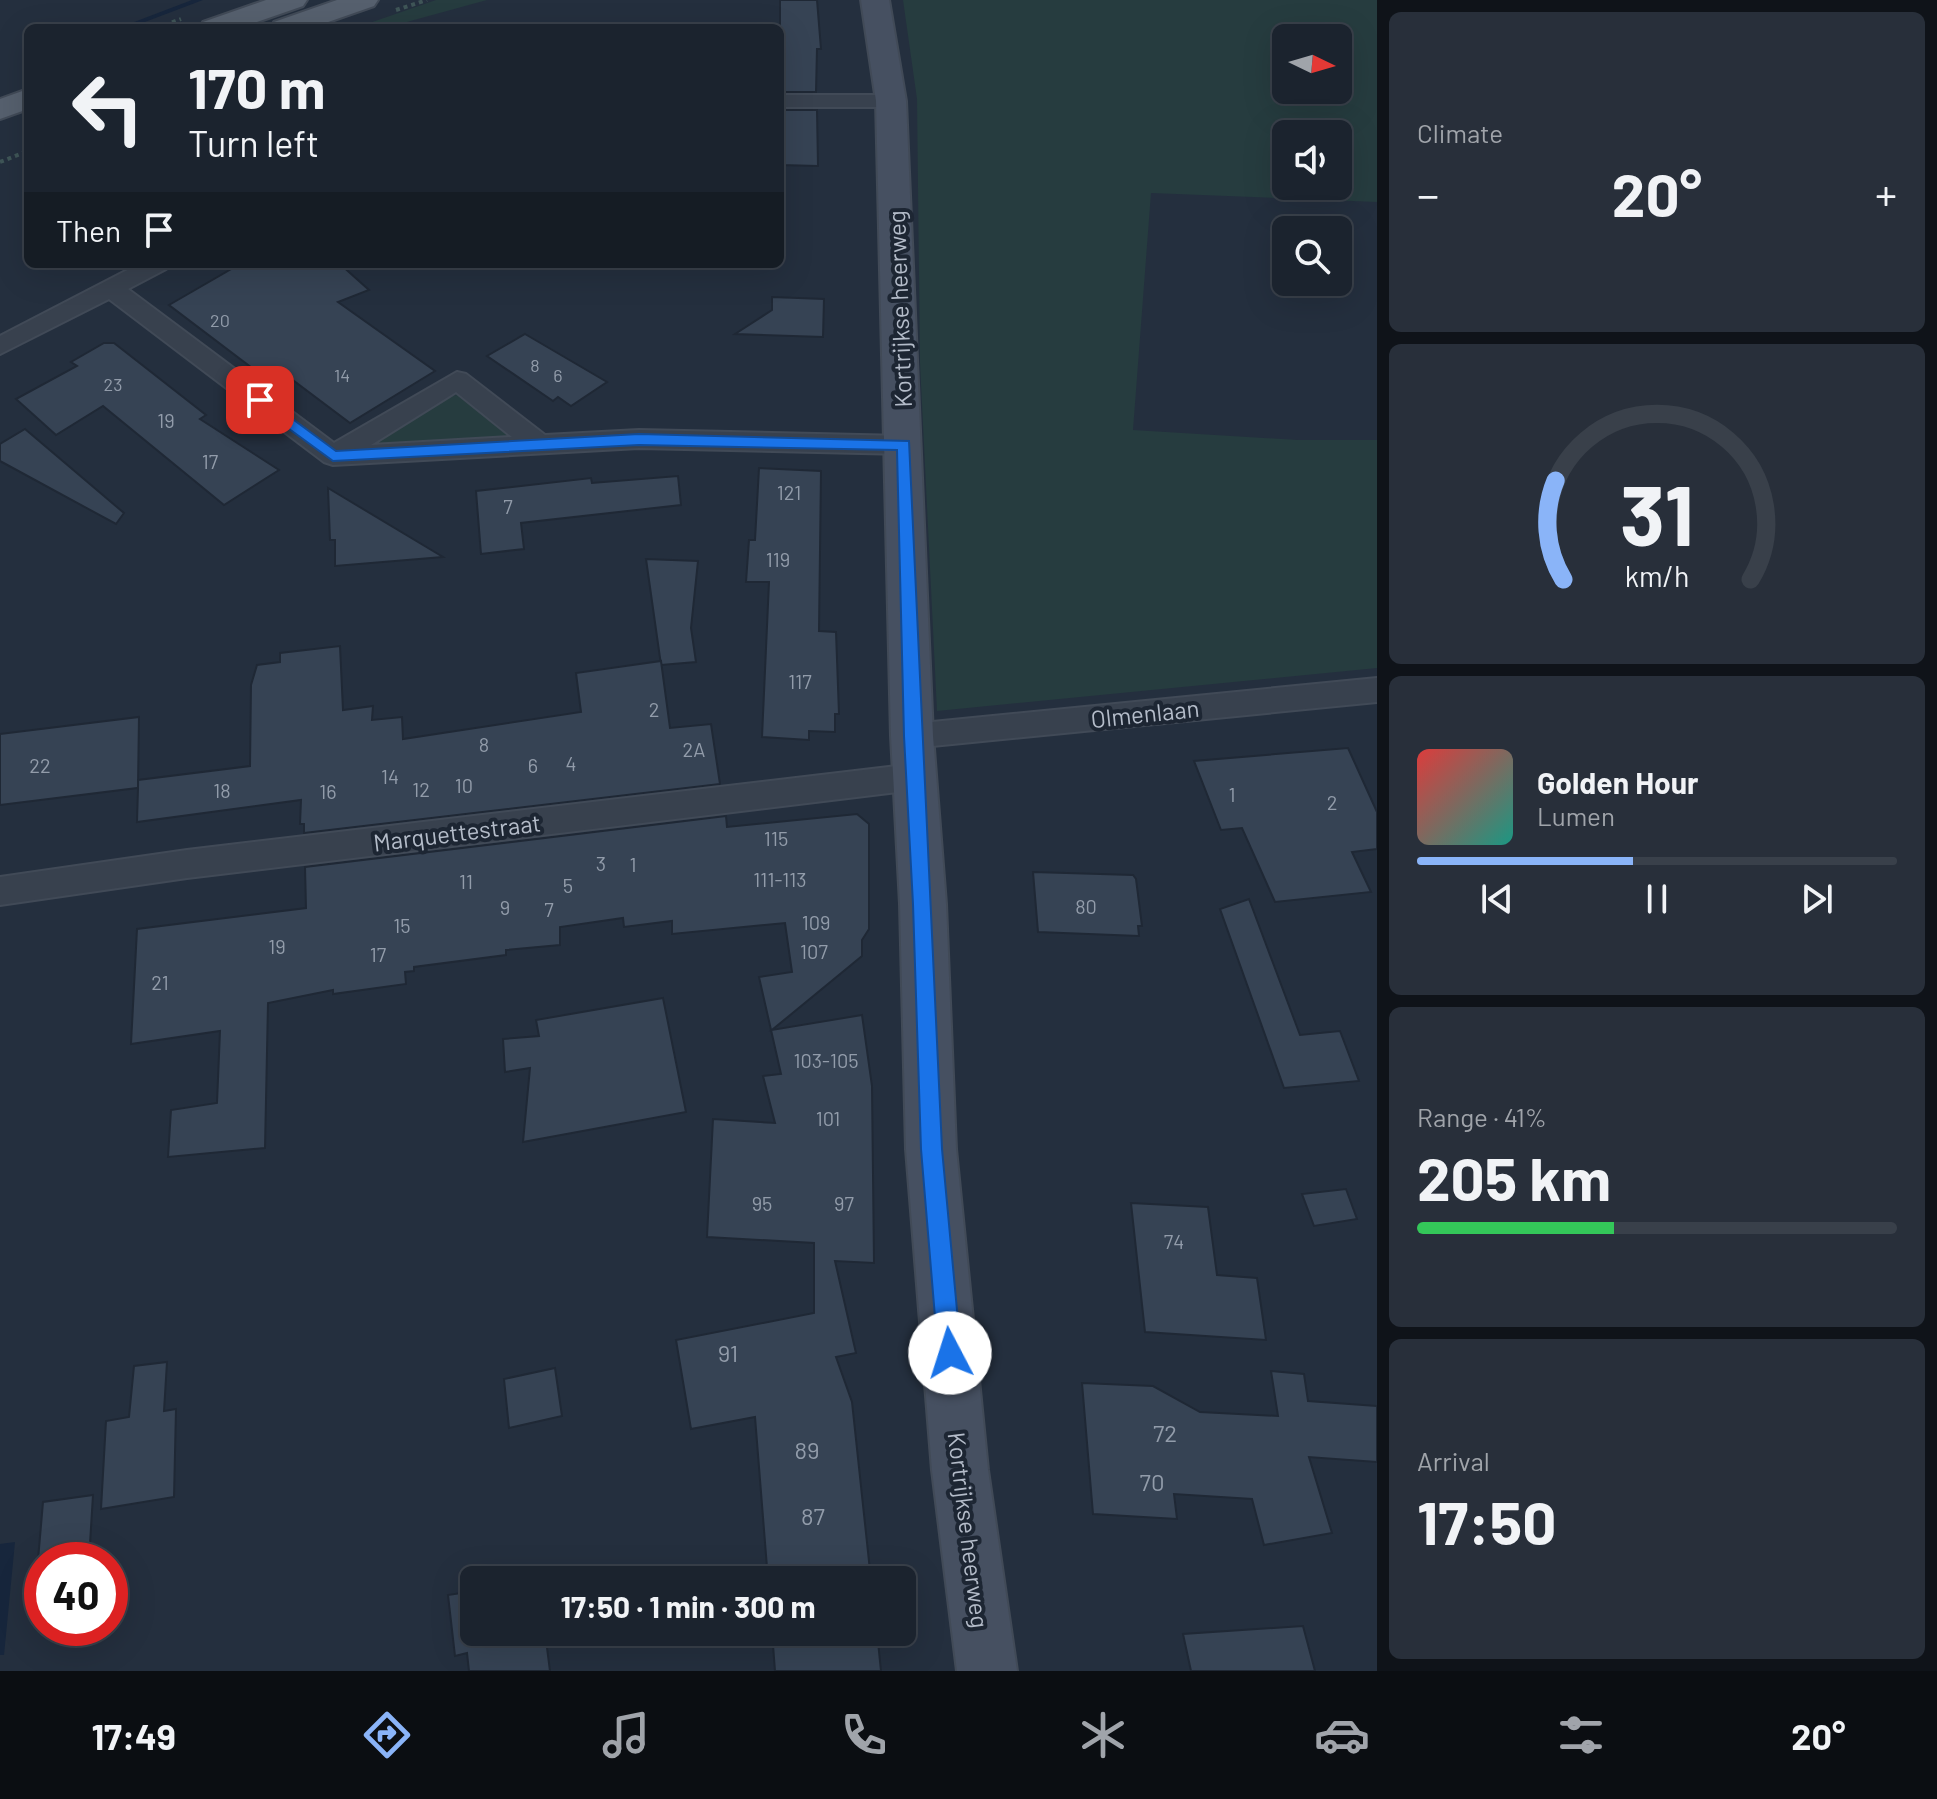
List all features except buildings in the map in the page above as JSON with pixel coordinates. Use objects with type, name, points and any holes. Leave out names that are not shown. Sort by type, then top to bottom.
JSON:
[{"type":"main road","points":[[224,24],[293,0]]},
{"type":"main road","points":[[295,24],[364,0]]},
{"type":"main road","points":[[0,110],[24,100]]},
{"type":"main road","points":[[0,138],[24,129]]},
{"type":"street","name":"Kortrijkse heerweg","points":[[875,0],[891,101],[913,756],[923,904],[931,1149],[960,1470],[987,1671]]},
{"type":"street","points":[[784,101],[891,101]]},
{"type":"street","points":[[0,346],[150,268]]},
{"type":"street","points":[[110,288],[333,456],[639,439],[904,445]]},
{"type":"street","points":[[333,456],[457,380],[541,446]]},
{"type":"street","name":"Olmenlaan","points":[[913,756],[1377,690]]},
{"type":"street","name":"Marquettestraat","points":[[0,891],[913,756]]},
{"type":"path","points":[[0,162],[24,153]]},
{"type":"green space","points":[[436,0],[487,0],[400,24],[367,24]]},
{"type":"green space","points":[[903,0],[1377,0],[1377,202],[1327,200],[1352,200],[1352,120],[1272,120],[1272,198],[1151,193],[1133,430],[1298,440],[1377,440],[1377,668],[937,711],[920,363],[917,99]]},
{"type":"green space","points":[[460,394],[514,436],[377,448],[377,442],[449,397]]},
{"type":"water","points":[[15,1542],[4,1655],[0,1655],[0,1544]]},
{"type":"waterway","points":[[133,24],[199,0]]},
{"type":"route","points":[[260,400],[333,456],[453,452],[639,439],[904,445],[912,736],[923,904],[931,1149],[950,1353]]}]
